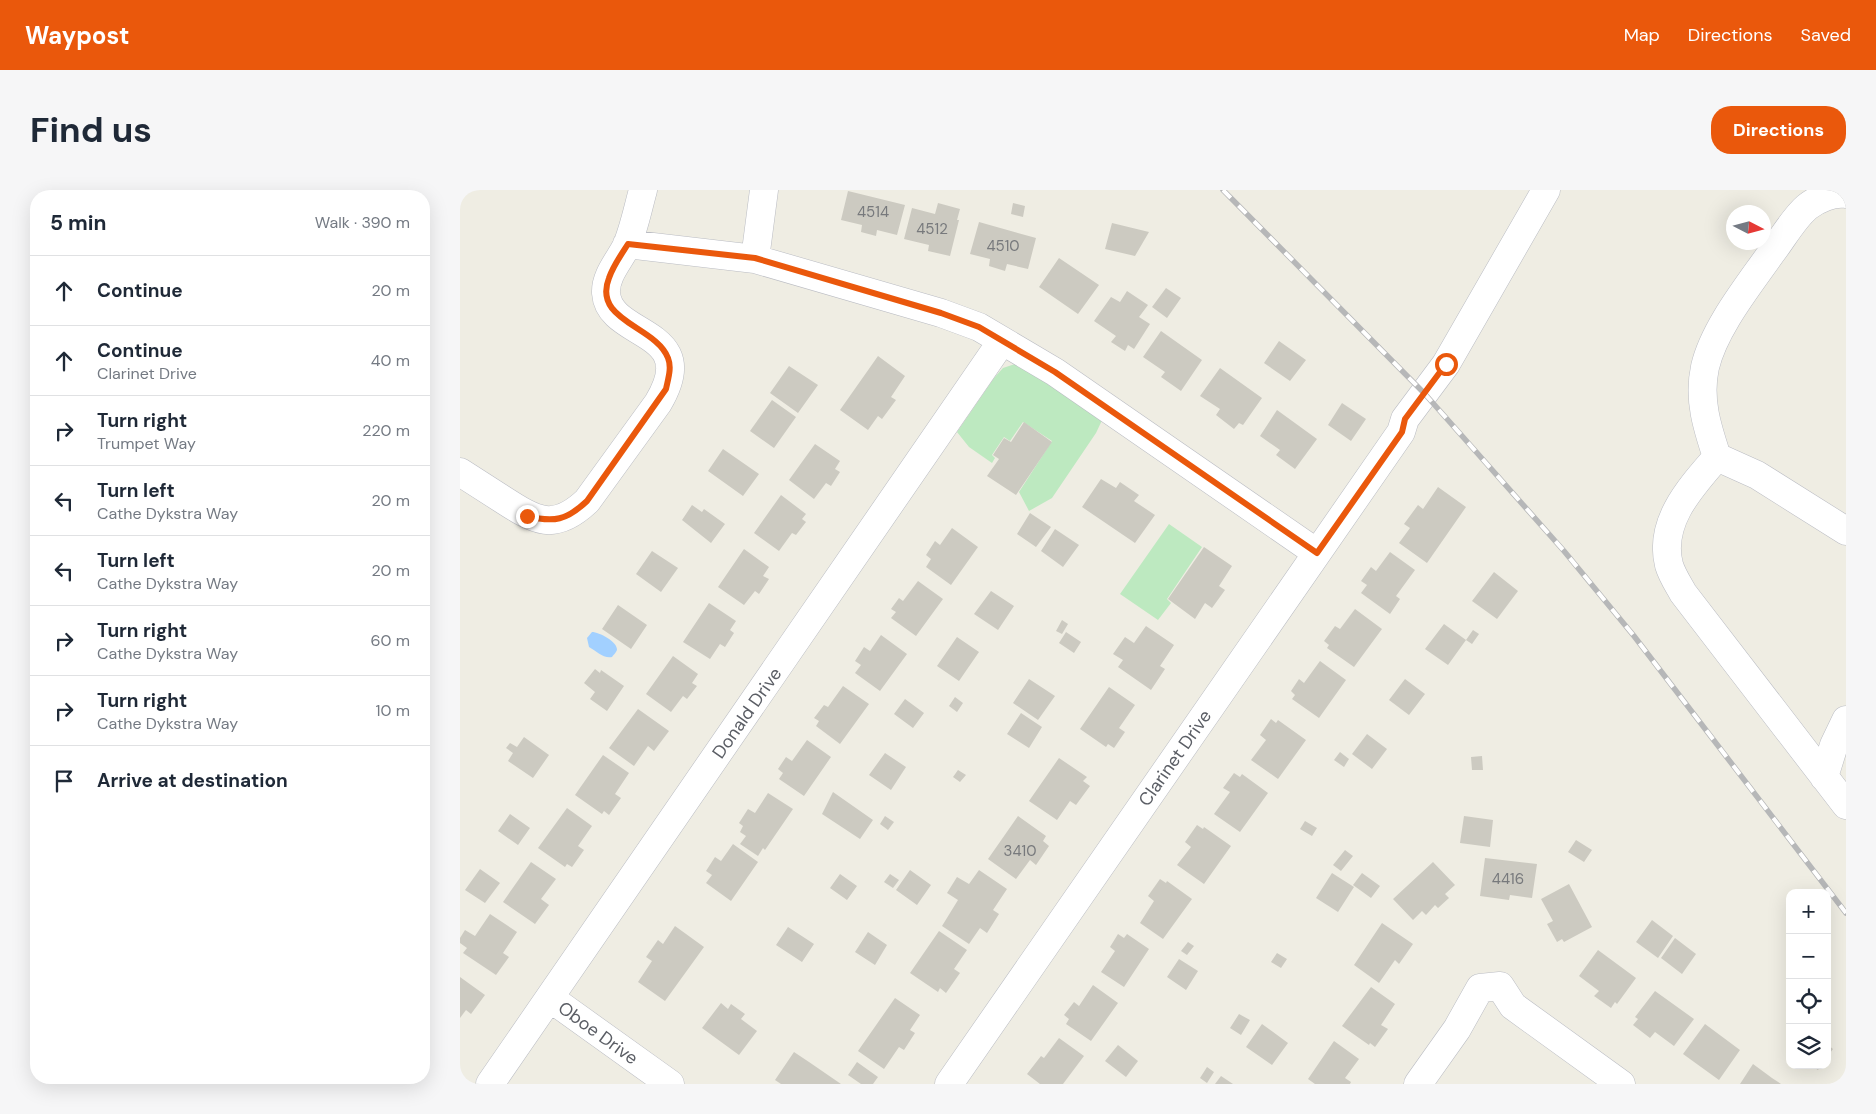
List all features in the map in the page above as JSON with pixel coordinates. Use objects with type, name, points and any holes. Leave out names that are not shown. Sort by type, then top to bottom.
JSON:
[{"type":"street","points":[[460,472],[527,516],[544,520],[560,519],[576,511],[587,501],[658,403],[666,389],[670,374],[669,360],[662,346],[618,316],[608,304],[606,292],[608,278],[628,244],[642,190]]},
{"type":"street","points":[[755,258],[764,190]]},
{"type":"street","name":"Clarinet Drive","points":[[949,1084],[1402,432],[1405,419],[1446,364],[1546,190]]},
{"type":"street","points":[[1846,194],[1841,193],[1822,198],[1807,208],[1789,229],[1735,305],[1714,342],[1705,367],[1702,387],[1704,414],[1717,457],[1756,474],[1846,531]]},
{"type":"street","points":[[628,244],[755,258],[941,313],[979,327],[1055,372],[1317,553]]},
{"type":"street","name":"Donald Drive","points":[[490,1084],[1002,341]]},
{"type":"street","points":[[1717,457],[1693,484],[1677,508],[1670,528],[1667,549],[1670,567],[1683,593],[1846,804]]},
{"type":"street","points":[[1824,776],[1834,745],[1846,720]]},
{"type":"street","points":[[1418,1084],[1457,1029],[1480,988],[1500,986],[1513,1006],[1621,1084]]},
{"type":"street","name":"Oboe Drive","points":[[550,998],[670,1084]]},
{"type":"green space","points":[[1015,364],[1104,416],[1096,433],[1052,498],[1029,511],[1019,492],[1052,441],[1023,422],[1010,441],[1004,437],[992,455],[995,458],[992,463],[969,447],[957,432],[994,378],[1003,368]]},
{"type":"green space","points":[[1169,524],[1202,547],[1167,599],[1171,603],[1158,620],[1120,594]]},
{"type":"water","points":[[592,632],[603,636],[614,644],[617,650],[612,657],[603,656],[589,647],[587,638]]},
{"type":"building","points":[[848,191],[905,205],[897,235],[877,230],[876,236],[861,232],[862,225],[841,220]]},
{"type":"building","points":[[938,203],[960,209],[950,256],[928,251],[929,245],[904,239],[912,208],[935,214]]},
{"type":"building","points":[[1013,203],[1025,206],[1023,217],[1011,214]]},
{"type":"building","points":[[979,222],[1036,238],[1028,269],[1007,264],[1005,271],[989,266],[990,259],[970,254]]},
{"type":"building","points":[[1112,223],[1149,232],[1135,256],[1105,249]]},
{"type":"building","points":[[1059,258],[1099,285],[1078,314],[1039,287]]},
{"type":"building","points":[[1166,288],[1181,298],[1167,318],[1152,307]]},
{"type":"building","points":[[1127,291],[1148,305],[1139,317],[1150,324],[1134,349],[1128,345],[1125,351],[1111,342],[1116,336],[1094,321],[1111,297],[1120,302]]},
{"type":"building","points":[[1161,331],[1202,360],[1181,391],[1161,377],[1165,372],[1143,357]]},
{"type":"building","points":[[1279,341],[1306,360],[1290,381],[1264,363]]},
{"type":"building","points":[[878,356],[905,376],[891,397],[896,400],[882,419],[878,416],[868,430],[840,410]]},
{"type":"building","points":[[789,366],[818,385],[798,413],[770,393]]},
{"type":"building","points":[[1220,368],[1262,398],[1243,425],[1239,423],[1234,429],[1216,415],[1220,409],[1200,396]]},
{"type":"building","points":[[772,400],[796,417],[774,448],[750,431]]},
{"type":"building","points":[[1342,403],[1366,419],[1351,441],[1328,425]]},
{"type":"building","points":[[1277,410],[1317,439],[1295,469],[1276,455],[1280,450],[1260,436]]},
{"type":"building","points":[[1024,422],[1052,442],[1016,495],[987,476],[999,459],[993,455],[1004,438],[1011,442]]},
{"type":"building","points":[[815,444],[840,461],[835,469],[840,472],[831,486],[826,483],[814,499],[789,480]]},
{"type":"building","points":[[723,449],[759,474],[743,496],[708,471]]},
{"type":"building","points":[[1101,479],[1116,488],[1120,482],[1139,495],[1134,501],[1155,515],[1135,543],[1082,507]]},
{"type":"building","points":[[1438,487],[1466,507],[1427,563],[1399,543],[1410,528],[1404,524],[1418,505],[1423,509]]},
{"type":"building","points":[[781,495],[806,514],[802,519],[806,522],[796,535],[792,533],[779,551],[754,533]]},
{"type":"building","points":[[692,505],[702,512],[704,509],[725,524],[711,543],[682,520]]},
{"type":"building","points":[[1030,513],[1051,527],[1036,547],[1017,534]]},
{"type":"building","points":[[952,528],[978,547],[951,585],[926,567],[931,559],[926,555],[935,541],[940,545]]},
{"type":"building","points":[[1055,529],[1079,545],[1063,567],[1041,551]]},
{"type":"building","points":[[1204,547],[1232,566],[1219,586],[1225,590],[1212,608],[1205,603],[1195,619],[1168,599]]},
{"type":"building","points":[[744,549],[769,567],[763,576],[769,579],[759,594],[755,591],[744,605],[718,587]]},
{"type":"building","points":[[652,551],[678,568],[661,592],[636,574]]},
{"type":"building","points":[[1390,552],[1415,570],[1396,596],[1400,599],[1390,614],[1361,593],[1367,585],[1361,581],[1371,567],[1376,571]]},
{"type":"building","points":[[1494,572],[1518,591],[1497,619],[1472,601]]},
{"type":"building","points":[[918,581],[943,599],[916,636],[891,618],[896,612],[891,609],[899,598],[903,601]]},
{"type":"building","points":[[991,591],[1014,606],[998,630],[974,614]]},
{"type":"building","points":[[709,603],[736,621],[730,630],[734,633],[725,647],[720,644],[710,659],[683,642]]},
{"type":"building","points":[[618,605],[647,625],[631,649],[602,629]]},
{"type":"building","points":[[1355,609],[1382,629],[1354,667],[1327,648],[1329,645],[1324,641],[1335,626],[1340,629]]},
{"type":"building","points":[[1062,620],[1068,624],[1062,634],[1056,631]]},
{"type":"building","points":[[1444,624],[1466,640],[1448,665],[1425,649]]},
{"type":"building","points":[[1146,626],[1174,645],[1160,666],[1165,669],[1151,690],[1118,667],[1123,660],[1113,654],[1125,637],[1134,643]]},
{"type":"building","points":[[1473,630],[1479,634],[1472,644],[1466,640]]},
{"type":"building","points":[[1066,632],[1081,642],[1074,653],[1059,643]]},
{"type":"building","points":[[881,635],[907,654],[880,691],[855,673],[861,665],[855,661],[864,647],[870,651]]},
{"type":"building","points":[[957,637],[979,652],[959,681],[937,666]]},
{"type":"building","points":[[673,656],[698,674],[692,683],[697,686],[687,699],[683,696],[671,712],[646,694]]},
{"type":"building","points":[[1320,661],[1346,680],[1319,718],[1292,699],[1295,695],[1291,691],[1299,679],[1304,683]]},
{"type":"building","points":[[595,669],[600,673],[601,670],[624,686],[607,711],[590,699],[595,692],[584,683]]},
{"type":"building","points":[[1029,679],[1055,696],[1038,720],[1013,703]]},
{"type":"building","points":[[1405,679],[1425,694],[1409,715],[1389,700]]},
{"type":"building","points":[[843,686],[869,704],[840,744],[816,726],[819,721],[814,718],[824,705],[828,707]]},
{"type":"building","points":[[1109,687],[1135,705],[1119,728],[1125,732],[1114,748],[1108,744],[1106,747],[1080,729]]},
{"type":"building","points":[[955,697],[963,703],[957,712],[949,706]]},
{"type":"building","points":[[905,699],[924,713],[913,728],[894,714]]},
{"type":"building","points":[[638,709],[669,731],[654,751],[648,746],[634,766],[609,748]]},
{"type":"building","points":[[1021,713],[1042,727],[1029,748],[1007,734]]},
{"type":"building","points":[[1271,719],[1276,723],[1278,720],[1306,740],[1278,779],[1251,760],[1266,740],[1260,735]]},
{"type":"building","points":[[1367,734],[1387,749],[1372,769],[1352,754]]},
{"type":"building","points":[[524,737],[549,755],[533,778],[508,761],[513,753],[506,748],[510,743],[517,747]]},
{"type":"building","points":[[807,740],[831,757],[804,796],[779,779],[783,773],[778,769],[786,757],[792,761]]},
{"type":"building","points":[[1340,752],[1349,759],[1344,767],[1334,760]]},
{"type":"building","points":[[885,753],[906,767],[891,790],[869,775]]},
{"type":"building","points":[[603,755],[629,773],[615,794],[621,798],[609,815],[604,811],[602,814],[575,795]]},
{"type":"building","points":[[1482,756],[1483,770],[1472,770],[1471,757]]},
{"type":"building","points":[[1059,758],[1087,777],[1083,781],[1090,786],[1076,805],[1070,801],[1057,820],[1029,801]]},
{"type":"building","points":[[958,770],[966,775],[960,782],[953,777]]},
{"type":"building","points":[[1234,773],[1240,777],[1242,774],[1268,793],[1240,832],[1214,814],[1230,792],[1223,788]]},
{"type":"building","points":[[833,792],[873,820],[860,839],[822,814]]},
{"type":"building","points":[[768,793],[793,809],[765,850],[763,848],[758,856],[740,844],[746,836],[740,832],[743,826],[739,823],[748,809],[755,813]]},
{"type":"building","points":[[567,808],[592,826],[578,846],[584,850],[572,867],[567,864],[565,867],[538,848]]},
{"type":"building","points":[[510,814],[530,828],[518,845],[498,831]]},
{"type":"building","points":[[885,816],[894,822],[888,830],[880,824]]},
{"type":"building","points":[[1018,816],[1046,836],[1043,841],[1049,846],[1036,865],[1030,860],[1016,879],[988,859]]},
{"type":"building","points":[[1464,816],[1493,820],[1490,847],[1460,843]]},
{"type":"building","points":[[1305,821],[1317,828],[1312,836],[1300,829]]},
{"type":"building","points":[[1197,825],[1203,829],[1204,827],[1231,846],[1204,884],[1177,865],[1191,847],[1185,842]]},
{"type":"building","points":[[1576,840],[1592,850],[1584,862],[1568,852]]},
{"type":"building","points":[[733,844],[758,862],[731,901],[706,883],[712,875],[706,871],[715,857],[721,861]]},
{"type":"building","points":[[1345,850],[1353,856],[1341,871],[1333,865]]},
{"type":"building","points":[[1485,858],[1537,864],[1532,898],[1510,895],[1509,900],[1480,896]]},
{"type":"building","points":[[531,862],[556,879],[541,899],[549,905],[535,924],[503,902]]},
{"type":"building","points":[[1433,862],[1455,885],[1445,894],[1449,898],[1438,908],[1435,905],[1426,915],[1422,911],[1413,920],[1393,899]]},
{"type":"building","points":[[480,869],[500,883],[485,903],[465,890]]},
{"type":"building","points":[[910,870],[931,885],[917,905],[896,890]]},
{"type":"building","points":[[979,870],[1007,889],[993,910],[999,914],[987,933],[980,928],[969,944],[942,926],[958,900],[947,893],[957,877],[969,884]]},
{"type":"building","points":[[1332,873],[1354,887],[1338,912],[1316,898]]},
{"type":"building","points":[[1362,873],[1380,886],[1371,898],[1353,885]]},
{"type":"building","points":[[840,874],[857,886],[847,900],[830,888]]},
{"type":"building","points":[[890,874],[899,880],[893,888],[884,882]]},
{"type":"building","points":[[1160,879],[1166,883],[1167,881],[1192,899],[1163,939],[1140,923],[1154,901],[1148,896]]},
{"type":"building","points":[[1569,884],[1592,927],[1564,942],[1562,939],[1557,942],[1547,924],[1553,921],[1541,899]]},
{"type":"building","points":[[490,914],[517,932],[503,953],[509,957],[496,975],[463,953],[467,948],[460,943],[460,938],[465,930],[475,936]]},
{"type":"building","points":[[1652,920],[1673,936],[1658,958],[1636,942]]},
{"type":"building","points":[[1382,923],[1413,944],[1399,964],[1395,960],[1379,983],[1354,965]]},
{"type":"building","points":[[675,926],[704,947],[665,1001],[638,982],[652,961],[646,957],[658,940],[663,944]]},
{"type":"building","points":[[788,927],[814,944],[802,962],[776,945]]},
{"type":"building","points":[[939,931],[967,950],[954,969],[960,973],[946,993],[940,988],[938,992],[910,973]]},
{"type":"building","points":[[868,932],[887,945],[875,965],[855,952]]},
{"type":"building","points":[[1118,934],[1124,938],[1127,934],[1149,949],[1124,987],[1101,972],[1115,951],[1110,947]]},
{"type":"building","points":[[1675,938],[1696,954],[1682,974],[1661,958]]},
{"type":"building","points":[[1188,942],[1194,946],[1187,955],[1181,951]]},
{"type":"building","points":[[1598,950],[1636,978],[1617,1004],[1615,1002],[1611,1008],[1594,996],[1599,991],[1579,976]]},
{"type":"building","points":[[1277,953],[1287,959],[1281,968],[1271,962]]},
{"type":"building","points":[[1179,959],[1198,971],[1186,990],[1167,977]]},
{"type":"building","points":[[460,977],[485,995],[471,1014],[466,1010],[460,1018]]},
{"type":"building","points":[[1093,985],[1118,1003],[1091,1041],[1066,1024],[1069,1019],[1064,1015],[1074,1002],[1079,1006]]},
{"type":"building","points":[[1371,987],[1395,1004],[1381,1025],[1388,1029],[1375,1047],[1370,1043],[1369,1045],[1342,1026]]},
{"type":"building","points":[[1655,991],[1694,1019],[1674,1046],[1655,1032],[1650,1038],[1633,1025],[1638,1019],[1635,1017]]},
{"type":"building","points":[[895,998],[920,1015],[910,1030],[915,1033],[904,1050],[899,1047],[884,1069],[858,1051]]},
{"type":"building","points":[[721,1003],[728,1009],[731,1004],[745,1014],[741,1019],[757,1031],[739,1055],[702,1028]]},
{"type":"building","points":[[1239,1014],[1250,1020],[1241,1035],[1230,1028]]},
{"type":"building","points":[[1262,1024],[1288,1043],[1272,1065],[1246,1047]]},
{"type":"building","points":[[1705,1024],[1740,1050],[1719,1080],[1683,1054]]},
{"type":"building","points":[[1059,1038],[1084,1056],[1063,1084],[1040,1084],[1027,1074],[1041,1056],[1044,1058]]},
{"type":"building","points":[[1334,1041],[1359,1059],[1345,1078],[1351,1082],[1350,1084],[1315,1084],[1308,1079]]},
{"type":"building","points":[[1118,1045],[1138,1061],[1126,1077],[1105,1061]]},
{"type":"building","points":[[794,1052],[841,1084],[781,1084],[775,1080]]},
{"type":"building","points":[[857,1062],[878,1077],[873,1084],[861,1084],[848,1075]]},
{"type":"building","points":[[1753,1064],[1772,1078],[1781,1084],[1740,1084]]},
{"type":"building","points":[[1207,1067],[1214,1072],[1207,1083],[1200,1078]]},
{"type":"building","points":[[1221,1076],[1233,1084],[1215,1084]]},
{"type":"railway","points":[[1223,190],[1424,393],[1564,551],[1634,636],[1846,913]]},
{"type":"route","points":[[527,516],[544,520],[560,519],[576,511],[587,501],[658,403],[666,389],[670,374],[669,360],[662,346],[618,316],[608,304],[606,292],[608,278],[628,244],[755,258],[941,313],[979,327],[1055,372],[1317,553],[1402,432],[1405,419],[1446,364]]}]
